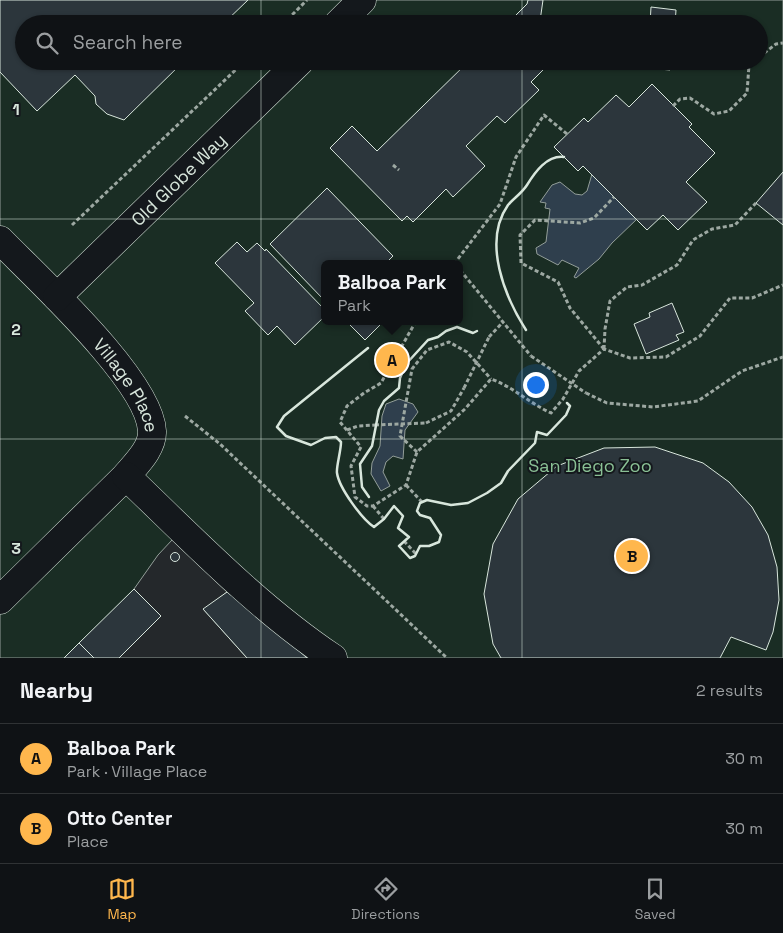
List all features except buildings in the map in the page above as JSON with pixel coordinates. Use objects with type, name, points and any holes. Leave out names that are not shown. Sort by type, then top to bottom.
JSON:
[{"type":"street","points":[[347,15],[362,0]]},
{"type":"street","name":"Old Globe Way","points":[[57,297],[291,70]]},
{"type":"street","name":"Village Place","points":[[0,240],[57,297],[114,360],[138,391],[150,414],[152,433],[143,457],[126,476],[0,600]]},
{"type":"street","points":[[126,476],[190,539],[242,586],[333,658]]},
{"type":"path","points":[[292,15],[308,0]]},
{"type":"path","points":[[768,50],[776,44],[783,43]]},
{"type":"path","points":[[72,225],[236,70]]},
{"type":"path","points":[[673,106],[680,99],[690,98],[714,114],[729,111],[747,92],[749,70]]},
{"type":"path","points":[[457,260],[500,204],[516,157],[544,115],[567,134]]},
{"type":"path","points":[[393,165],[399,170]]},
{"type":"path","points":[[614,197],[594,218],[580,222],[535,220],[520,236],[521,262],[558,282],[570,308],[604,349],[630,358],[666,357],[700,336],[730,298],[752,298],[783,285]]},
{"type":"path","points":[[417,452],[400,436],[412,369],[427,350],[448,342],[467,352],[491,379],[512,388],[551,413],[579,371],[604,349],[604,329],[610,300],[627,287],[642,285],[677,265],[693,240],[712,229],[735,225],[756,203]]},
{"type":"path","points":[[463,274],[531,356],[586,393],[606,403],[654,407],[698,401],[742,371],[783,357]]},
{"type":"path","points":[[347,430],[358,426],[426,423],[452,412],[489,337],[503,322]]},
{"type":"path","points":[[414,325],[382,383],[364,393],[347,406],[340,422],[361,447],[352,466],[355,496],[366,506],[373,506],[406,485],[417,452],[465,409],[491,379]]},
{"type":"path","points":[[182,414],[220,444],[447,658]]},
{"type":"path","points":[[406,485],[422,502]]},
{"type":"path","points":[[373,506],[384,519]]},
{"type":"path","points":[[404,541],[416,554]]},
{"type":"green space","name":"San Diego Zoo","points":[[0,0],[783,0],[783,658],[0,658]]},
{"type":"shaded area","points":[[172,540],[227,592],[204,610],[247,658],[119,658],[161,616],[134,589],[158,555]]},
{"type":"water","points":[[592,174],[637,219],[612,243],[599,259],[576,278],[574,277],[579,268],[562,260],[558,265],[537,254],[536,248],[546,242],[550,209],[545,208],[546,203],[540,202],[552,185],[560,182],[575,194],[582,195],[587,191]]},
{"type":"water","points":[[399,399],[413,404],[418,412],[405,430],[403,459],[393,456],[386,462],[383,472],[390,486],[381,491],[371,474],[372,463],[380,446],[382,416],[386,404]]},
{"type":"wall","points":[[526,330],[511,302],[499,269],[497,236],[500,220],[508,205],[523,191],[542,165],[552,159],[564,157]]},
{"type":"wall","points":[[369,497],[362,487],[360,464],[372,446],[379,410],[384,401],[399,388],[400,378],[406,364],[428,340],[438,337],[446,331],[457,327],[473,333],[477,331]]},
{"type":"wall","points":[[368,348],[284,416],[277,427],[286,436],[311,445],[325,438],[336,437],[341,442],[337,473],[346,495],[363,517],[374,527],[384,519],[394,506],[403,516],[398,528],[409,537],[399,546],[410,558],[415,556],[420,546],[429,546],[439,542],[441,535],[430,518],[420,515],[417,511],[420,503],[427,500],[451,505],[468,503],[487,493],[501,483],[508,471],[535,443],[537,432],[547,435],[566,415],[570,406],[567,403]]},
{"type":"place","name":"Balboa Park","points":[[392,360]]},
{"type":"place","name":"Otto Center","points":[[632,556]]}]
